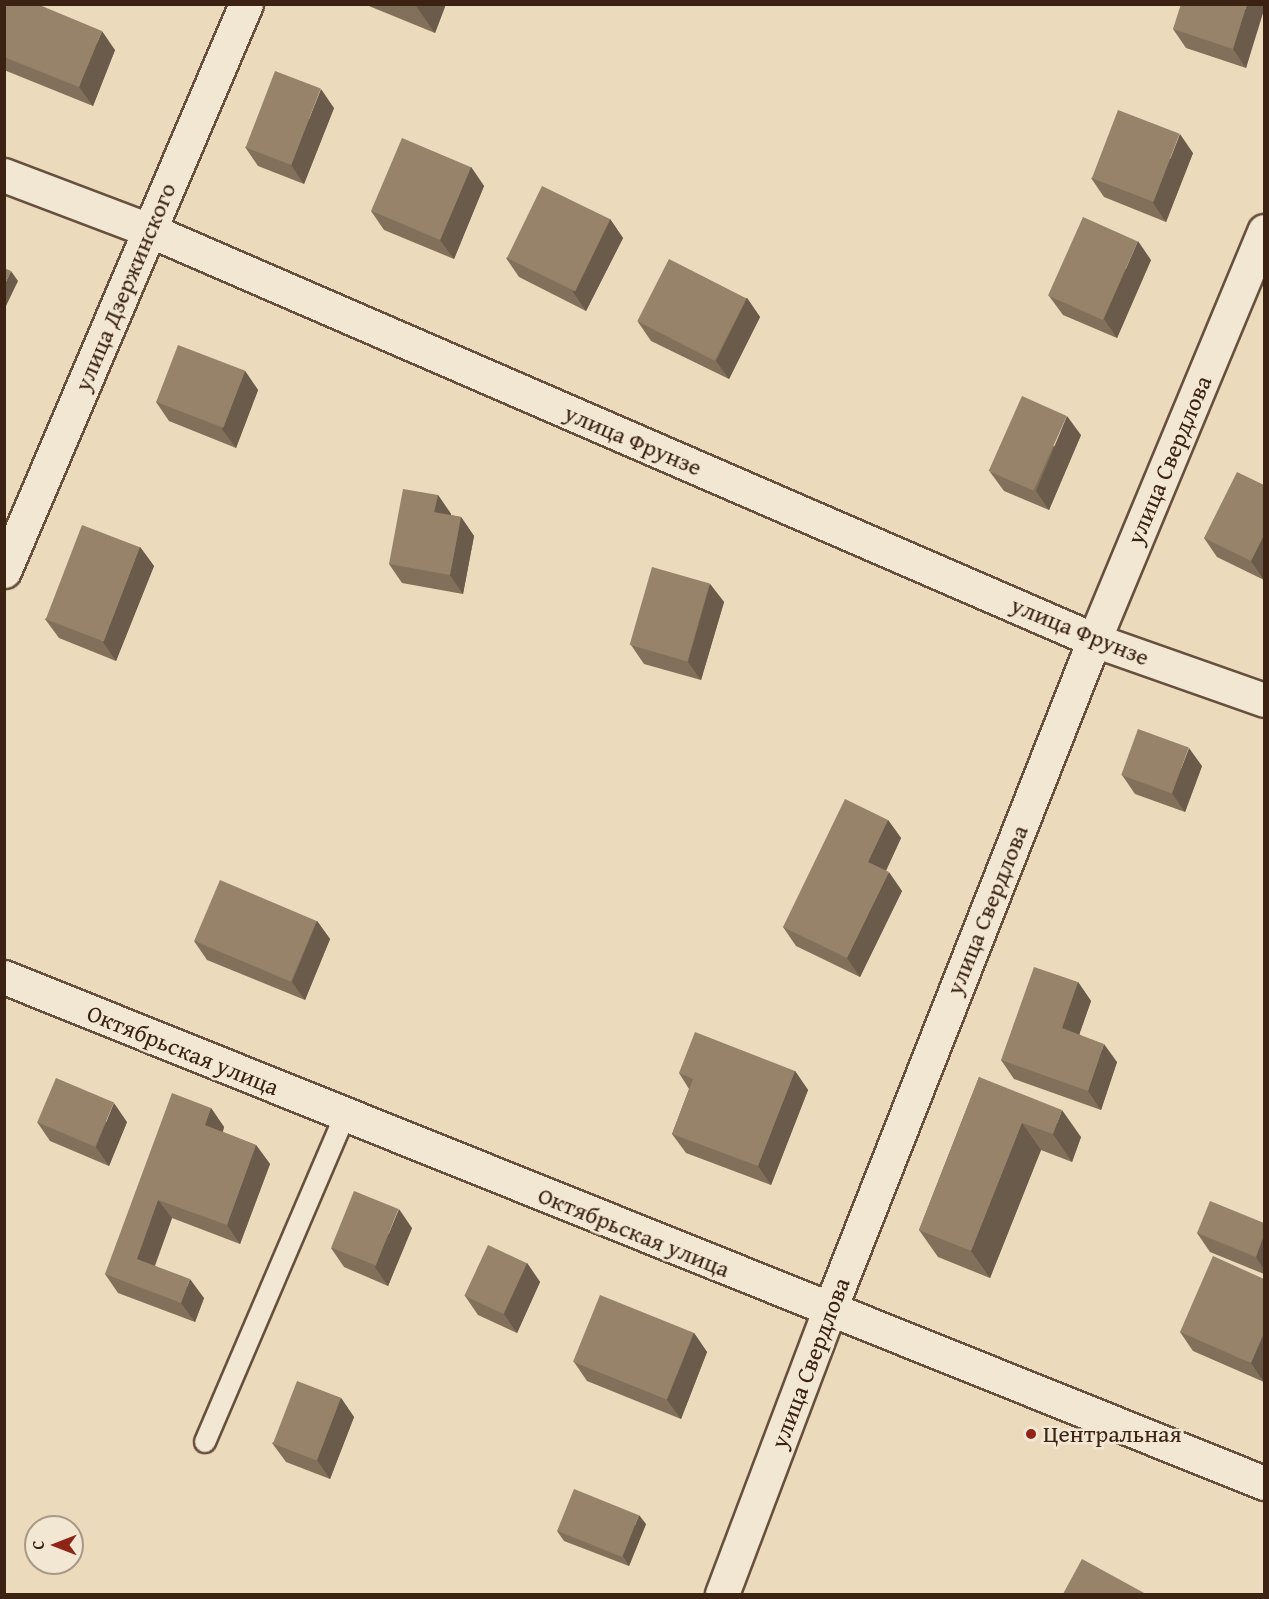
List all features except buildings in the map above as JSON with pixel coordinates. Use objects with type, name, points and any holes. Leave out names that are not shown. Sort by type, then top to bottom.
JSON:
[{"type":"street","name":"улица Дзержинского","points":[[4,571],[246,4]]},
{"type":"street","name":"улица Фрунзе","points":[[4,175],[149,230],[1094,640],[1264,700]]},
{"type":"street","name":"улица Свердлова","points":[[722,1594],[829,1311],[1094,640],[1264,231]]},
{"type":"street","name":"Октябрьская улица","points":[[4,977],[829,1311],[1264,1483]]},
{"type":"lane","points":[[205,1442],[345,1116]]},
{"type":"place","name":"Центральная","points":[[1031,1434]]}]
